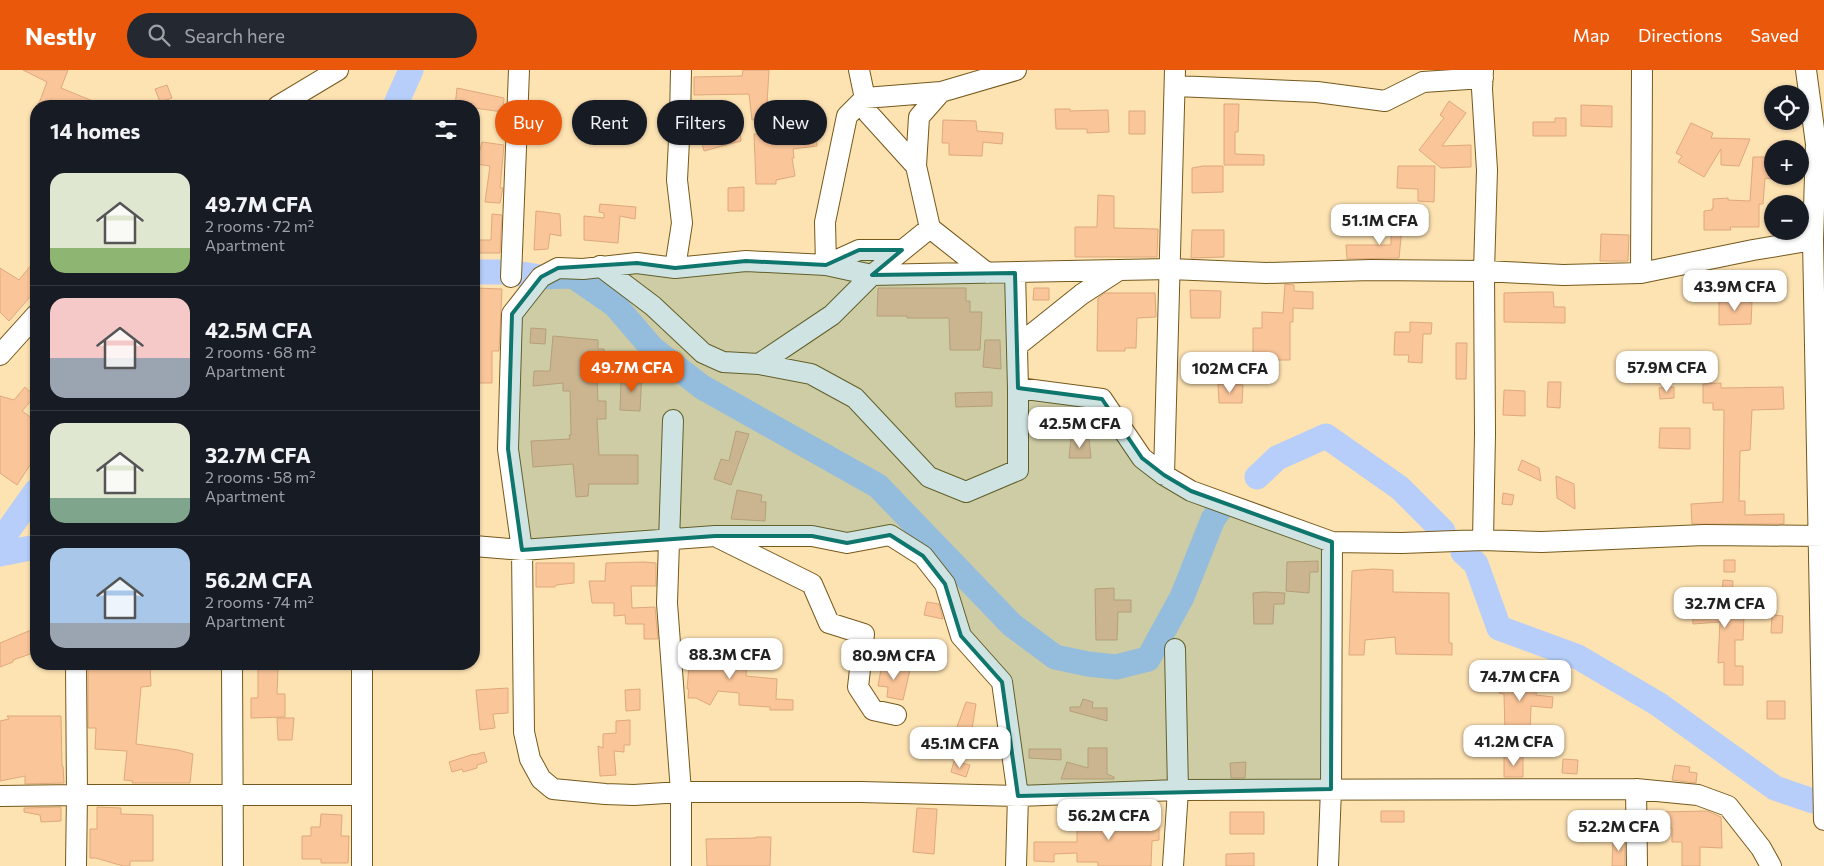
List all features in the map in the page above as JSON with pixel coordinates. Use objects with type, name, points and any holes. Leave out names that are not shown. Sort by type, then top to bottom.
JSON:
[{"type":"street","points":[[288,100],[338,70]]},
{"type":"street","points":[[511,277],[519,70]]},
{"type":"street","points":[[675,268],[682,224],[677,180],[681,70]]},
{"type":"street","points":[[859,70],[868,113],[916,166]]},
{"type":"street","points":[[826,265],[826,222],[847,116],[865,98],[941,92],[1016,70]]},
{"type":"street","points":[[1641,274],[1642,70]]},
{"type":"street","points":[[1806,70],[1816,144],[1814,240],[1821,536],[1824,820]]},
{"type":"street","points":[[1164,475],[1175,78],[1317,92],[1385,101],[1429,76],[1483,74],[1482,89],[1487,170],[1484,271],[1485,434],[1483,540]]},
{"type":"street","points":[[941,92],[919,117],[916,166],[930,228],[987,274]]},
{"type":"street","points":[[759,364],[832,315],[872,275],[930,228]]},
{"type":"street","points":[[1771,866],[1761,848],[1728,806],[1698,795],[1636,789],[1178,790],[1018,796],[861,792],[681,792],[634,795],[553,789],[541,779],[530,758],[524,732],[522,550],[508,449],[512,314],[540,277],[558,268],[582,269],[637,263],[675,268],[746,261],[826,265],[872,275],[1119,270],[1266,273],[1371,270],[1484,271],[1563,276],[1641,274],[1753,250],[1814,240]]},
{"type":"street","points":[[826,265],[859,250],[902,250]]},
{"type":"street","points":[[600,266],[654,306],[703,352],[723,362],[759,364],[811,374],[855,398],[929,477],[966,492],[1018,470],[1015,273]]},
{"type":"street","points":[[1017,346],[1082,294],[1119,270]]},
{"type":"street","points":[[0,355],[30,322]]},
{"type":"street","points":[[1018,388],[1102,399],[1142,458],[1164,475],[1191,491],[1332,542],[1483,540],[1542,542],[1704,535],[1821,536]]},
{"type":"street","points":[[673,420],[667,603],[681,792],[681,866]]},
{"type":"street","points":[[480,546],[522,550],[715,536],[812,536],[846,543],[890,535],[923,556],[945,584],[961,636],[1002,682],[1018,796],[1016,866]]},
{"type":"street","points":[[715,536],[812,584],[829,623],[864,634],[858,687],[873,710],[896,715]]},
{"type":"street","points":[[1328,866],[1331,789],[1332,542]]},
{"type":"street","points":[[1173,866],[1178,790],[1175,649]]},
{"type":"street","points":[[76,670],[76,866]]},
{"type":"street","points":[[232,670],[232,866]]},
{"type":"street","points":[[362,670],[362,866]]},
{"type":"street","points":[[1636,789],[1637,866]]},
{"type":"street","points":[[0,796],[362,795]]},
{"type":"highlighted area","points":[[859,250],[902,250],[872,275],[1015,273],[1018,388],[1102,399],[1142,458],[1164,475],[1191,491],[1332,542],[1331,789],[1018,796],[1002,682],[961,636],[945,584],[923,556],[890,535],[847,543],[812,536],[715,536],[522,550],[508,449],[512,314],[541,277],[558,268],[637,263],[675,268],[746,261],[826,265]]},
{"type":"building","points":[[23,70],[68,70],[61,88],[90,100],[40,100],[47,82]]},
{"type":"building","points":[[743,70],[769,70],[767,100],[754,100],[754,120],[752,120],[749,94],[694,95],[694,77],[742,76]]},
{"type":"building","points":[[167,85],[172,98],[159,100],[155,89]]},
{"type":"building","points":[[457,88],[504,98],[504,100],[495,100],[495,111],[480,109],[480,100],[456,100]]},
{"type":"building","points":[[1449,101],[1466,113],[1442,146],[1471,145],[1471,167],[1441,168],[1419,150],[1444,118],[1440,115]]},
{"type":"building","points":[[1224,104],[1239,104],[1238,132],[1235,132],[1235,154],[1264,155],[1264,165],[1224,165]]},
{"type":"building","points":[[1581,105],[1612,106],[1612,127],[1581,126]]},
{"type":"building","points":[[1055,109],[1070,109],[1070,111],[1108,110],[1109,132],[1087,133],[1087,129],[1056,129]]},
{"type":"building","points":[[1129,111],[1145,111],[1145,134],[1129,134]]},
{"type":"building","points":[[1555,118],[1566,118],[1566,136],[1533,136],[1533,122],[1555,122]]},
{"type":"building","points":[[943,120],[976,121],[977,131],[1003,133],[1002,144],[983,142],[982,156],[949,155],[949,143],[942,143]]},
{"type":"building","points":[[1691,123],[1713,133],[1711,138],[1750,139],[1739,166],[1721,165],[1721,149],[1704,177],[1678,162],[1682,156],[1676,153]]},
{"type":"building","points":[[482,142],[504,145],[500,188],[503,188],[500,203],[485,202],[490,166],[480,165]]},
{"type":"building","points":[[702,145],[726,145],[704,151]]},
{"type":"building","points":[[754,145],[817,145],[793,149],[794,158],[792,158],[795,176],[776,180],[776,184],[756,184]]},
{"type":"building","points":[[1753,157],[1764,157],[1764,185],[1763,204],[1759,204],[1759,227],[1730,227],[1731,230],[1704,230],[1704,211],[1712,210],[1713,199],[1728,198],[1728,200],[1750,201]]},
{"type":"building","points":[[1223,166],[1223,192],[1192,193],[1192,168]]},
{"type":"building","points":[[1398,166],[1435,166],[1434,202],[1418,201],[1418,189],[1397,188]]},
{"type":"building","points":[[744,187],[744,211],[728,211],[728,188]]},
{"type":"building","points":[[1098,195],[1114,196],[1114,228],[1158,229],[1157,257],[1075,257],[1075,227],[1097,227]]},
{"type":"building","points":[[600,204],[636,207],[635,219],[620,216],[618,243],[584,240],[584,216],[604,218],[604,213],[599,212]]},
{"type":"building","points":[[536,211],[560,214],[561,236],[550,234],[548,249],[534,250]]},
{"type":"building","points":[[492,214],[502,215],[500,253],[480,253],[480,240],[491,240]]},
{"type":"building","points":[[1391,217],[1403,218],[1399,258],[1347,259],[1346,245],[1391,245]]},
{"type":"building","points":[[1192,230],[1224,230],[1224,257],[1191,258]]},
{"type":"building","points":[[1601,234],[1629,235],[1628,261],[1600,261]]},
{"type":"building","points":[[30,266],[30,297],[9,321],[0,312],[0,268],[19,280]]},
{"type":"building","points":[[1285,284],[1294,285],[1294,291],[1313,292],[1313,309],[1293,308],[1293,322],[1290,322],[1290,360],[1253,360],[1253,328],[1262,328],[1262,312],[1283,313]]},
{"type":"building","points":[[480,288],[502,289],[499,351],[492,351],[492,383],[480,383]]},
{"type":"building","points":[[878,288],[966,288],[966,301],[970,301],[970,312],[982,312],[980,350],[950,350],[949,318],[877,316]]},
{"type":"building","points":[[1034,288],[1049,288],[1049,300],[1033,300]]},
{"type":"building","points":[[1190,290],[1221,291],[1220,318],[1191,318]]},
{"type":"building","points":[[1553,292],[1554,307],[1565,307],[1565,323],[1504,322],[1504,293]]},
{"type":"building","points":[[1105,293],[1155,293],[1156,317],[1137,318],[1136,348],[1125,348],[1125,351],[1097,351],[1098,298]]},
{"type":"building","points":[[1721,299],[1749,299],[1748,302],[1752,302],[1751,324],[1719,325],[1719,302],[1721,302]]},
{"type":"building","points":[[1410,322],[1432,323],[1431,334],[1423,334],[1422,363],[1408,362],[1409,355],[1394,355],[1395,332],[1410,332]]},
{"type":"building","points":[[531,328],[546,329],[545,344],[530,343]]},
{"type":"building","points":[[553,336],[598,340],[598,349],[604,349],[604,379],[597,379],[598,401],[606,401],[606,419],[597,419],[599,455],[638,455],[638,484],[589,484],[588,496],[576,497],[573,464],[533,467],[531,441],[570,439],[569,435],[571,435],[570,391],[563,391],[563,383],[533,386],[534,371],[550,371]]},
{"type":"building","points":[[985,340],[1000,340],[1001,369],[983,367]]},
{"type":"building","points":[[1456,343],[1467,343],[1466,379],[1456,379]]},
{"type":"building","points":[[630,371],[642,372],[640,411],[620,410],[621,382],[629,382]]},
{"type":"building","points":[[1548,382],[1561,382],[1560,408],[1547,407]]},
{"type":"building","points":[[1721,383],[1721,388],[1783,387],[1784,409],[1752,410],[1750,450],[1740,451],[1739,501],[1745,501],[1745,515],[1784,514],[1784,524],[1692,524],[1691,504],[1723,502],[1724,410],[1713,410],[1713,403],[1703,403],[1703,384]]},
{"type":"building","points":[[1218,384],[1243,385],[1242,403],[1219,403]]},
{"type":"building","points":[[25,387],[30,392],[30,402],[22,411],[30,417],[30,465],[17,485],[0,473],[0,396],[14,400]]},
{"type":"building","points":[[1674,387],[1674,398],[1660,399],[1659,388]]},
{"type":"building","points":[[1504,390],[1525,391],[1525,416],[1503,415]]},
{"type":"building","points":[[992,392],[992,406],[956,407],[955,393]]},
{"type":"building","points":[[1660,428],[1690,428],[1690,449],[1659,448]]},
{"type":"building","points":[[736,431],[749,434],[731,485],[714,479],[721,459],[729,461]]},
{"type":"building","points":[[1071,438],[1089,439],[1091,458],[1069,458]]},
{"type":"building","points":[[1522,460],[1539,468],[1541,481],[1518,470]]},
{"type":"building","points":[[1556,476],[1574,484],[1575,509],[1557,498]]},
{"type":"building","points":[[737,490],[762,495],[761,502],[766,502],[765,521],[731,519]]},
{"type":"building","points":[[1503,493],[1514,495],[1512,505],[1502,504]]},
{"type":"building","points":[[1724,560],[1735,560],[1735,572],[1724,572]]},
{"type":"building","points":[[1318,561],[1318,572],[1310,572],[1309,593],[1286,591],[1287,562]]},
{"type":"building","points":[[536,563],[574,563],[574,583],[556,585],[555,587],[536,587]]},
{"type":"building","points":[[606,563],[656,563],[656,586],[631,586],[632,608],[655,607],[658,639],[644,639],[644,624],[626,624],[625,615],[614,616],[614,603],[592,603],[589,581],[605,581]]},
{"type":"building","points":[[1393,570],[1393,592],[1449,593],[1449,643],[1452,643],[1452,655],[1396,654],[1395,637],[1365,640],[1364,655],[1349,655],[1352,571]]},
{"type":"building","points":[[1723,580],[1733,581],[1732,603],[1746,603],[1743,640],[1735,640],[1735,666],[1743,666],[1743,685],[1724,685],[1724,662],[1718,663],[1720,622],[1693,624],[1692,601],[1722,599]]},
{"type":"building","points":[[1114,588],[1114,600],[1131,600],[1131,612],[1118,612],[1117,640],[1096,640],[1095,589]]},
{"type":"building","points":[[1253,593],[1285,593],[1284,604],[1274,604],[1273,624],[1254,624]]},
{"type":"building","points":[[927,602],[939,604],[943,619],[924,615]]},
{"type":"building","points":[[1772,615],[1783,616],[1782,633],[1771,633]]},
{"type":"building","points":[[30,630],[30,654],[0,667],[0,643]]},
{"type":"building","points":[[908,642],[926,646],[922,662],[905,658]]},
{"type":"building","points":[[690,646],[747,656],[746,676],[777,679],[776,699],[793,700],[793,710],[770,710],[770,707],[739,705],[739,693],[718,691],[710,705],[696,698],[688,698],[689,666],[686,665]]},
{"type":"building","points":[[882,664],[910,670],[903,700],[887,697],[888,687],[878,686]]},
{"type":"building","points":[[88,670],[150,670],[151,686],[141,687],[136,744],[193,754],[190,783],[132,783],[133,781],[124,780],[127,751],[95,749],[96,728],[88,728]]},
{"type":"building","points":[[258,670],[278,670],[277,694],[285,694],[285,717],[251,718],[251,698],[258,698]]},
{"type":"building","points":[[1499,672],[1513,672],[1513,680],[1537,681],[1536,695],[1553,697],[1552,708],[1531,706],[1530,732],[1505,732],[1504,694],[1499,693]]},
{"type":"building","points":[[508,688],[508,713],[493,714],[495,728],[480,730],[476,690]]},
{"type":"building","points":[[640,689],[640,710],[626,711],[625,690]]},
{"type":"building","points":[[1083,699],[1093,702],[1092,708],[1107,708],[1107,721],[1070,711],[1070,707],[1080,707]]},
{"type":"building","points":[[1767,701],[1785,701],[1785,719],[1767,719]]},
{"type":"building","points":[[966,702],[976,704],[972,729],[979,731],[976,741],[954,735]]},
{"type":"building","points":[[7,716],[61,716],[64,783],[25,784],[25,776],[0,781],[0,721],[9,719]]},
{"type":"building","points":[[277,718],[294,718],[292,740],[278,740]]},
{"type":"building","points":[[630,720],[630,745],[624,745],[624,752],[614,751],[616,775],[600,776],[598,746],[603,748],[603,734],[616,733],[616,721]]},
{"type":"building","points":[[1088,748],[1107,748],[1107,774],[1114,777],[1114,779],[1061,779],[1067,762],[1088,768]]},
{"type":"building","points":[[1029,749],[1061,749],[1061,760],[1029,758]]},
{"type":"building","points":[[484,752],[487,762],[477,765],[477,768],[463,772],[462,769],[452,772],[449,762]]},
{"type":"building","points":[[1523,756],[1523,777],[1504,777],[1504,757]]},
{"type":"building","points":[[1563,759],[1578,760],[1577,774],[1562,773]]},
{"type":"building","points":[[954,761],[970,765],[966,777],[951,772]]},
{"type":"building","points":[[1246,762],[1245,778],[1231,778],[1230,763]]},
{"type":"building","points":[[1675,765],[1690,767],[1689,772],[1697,773],[1696,783],[1672,780]]},
{"type":"building","points":[[61,807],[61,821],[41,822],[40,815],[24,812],[24,808]]},
{"type":"building","points":[[97,807],[121,808],[121,814],[153,815],[153,861],[130,861],[130,866],[123,866],[90,858],[90,829],[97,829]]},
{"type":"building","points":[[917,808],[937,809],[934,854],[913,852]]},
{"type":"building","points":[[1139,810],[1139,813],[1159,812],[1159,840],[1152,841],[1151,866],[1098,866],[1098,862],[1077,862],[1077,853],[1054,854],[1054,862],[1034,861],[1034,842],[1077,842],[1077,823],[1114,823],[1113,811]]},
{"type":"building","points":[[1381,811],[1404,811],[1404,822],[1381,822]]},
{"type":"building","points":[[1707,811],[1721,817],[1722,848],[1700,847],[1700,866],[1682,866],[1682,842],[1672,842],[1672,828],[1661,828],[1661,812]]},
{"type":"building","points":[[1230,812],[1264,812],[1264,834],[1230,834]]},
{"type":"building","points":[[321,814],[342,815],[341,836],[349,836],[348,863],[321,863],[321,859],[302,859],[302,836],[311,836],[311,827],[320,827]]},
{"type":"building","points":[[771,837],[770,866],[707,866],[706,839]]},
{"type":"building","points":[[1613,838],[1625,839],[1625,866],[1612,866]]},
{"type":"building","points":[[1254,853],[1254,866],[1226,866],[1226,854]]},
{"type":"waterway","points":[[398,100],[411,70]]},
{"type":"waterway","points":[[480,272],[508,272],[541,277],[573,276],[615,305],[652,348],[702,387],[878,486],[1012,625],[1055,657],[1088,664],[1116,667],[1148,659],[1182,597],[1213,519],[1223,505]]},
{"type":"waterway","points":[[1257,477],[1277,458],[1326,436],[1400,488],[1443,531]]},
{"type":"waterway","points":[[0,542],[30,500]]},
{"type":"waterway","points":[[0,554],[30,548]]},
{"type":"waterway","points":[[1463,552],[1476,564],[1499,628],[1578,657],[1658,704],[1775,788],[1813,801]]}]
